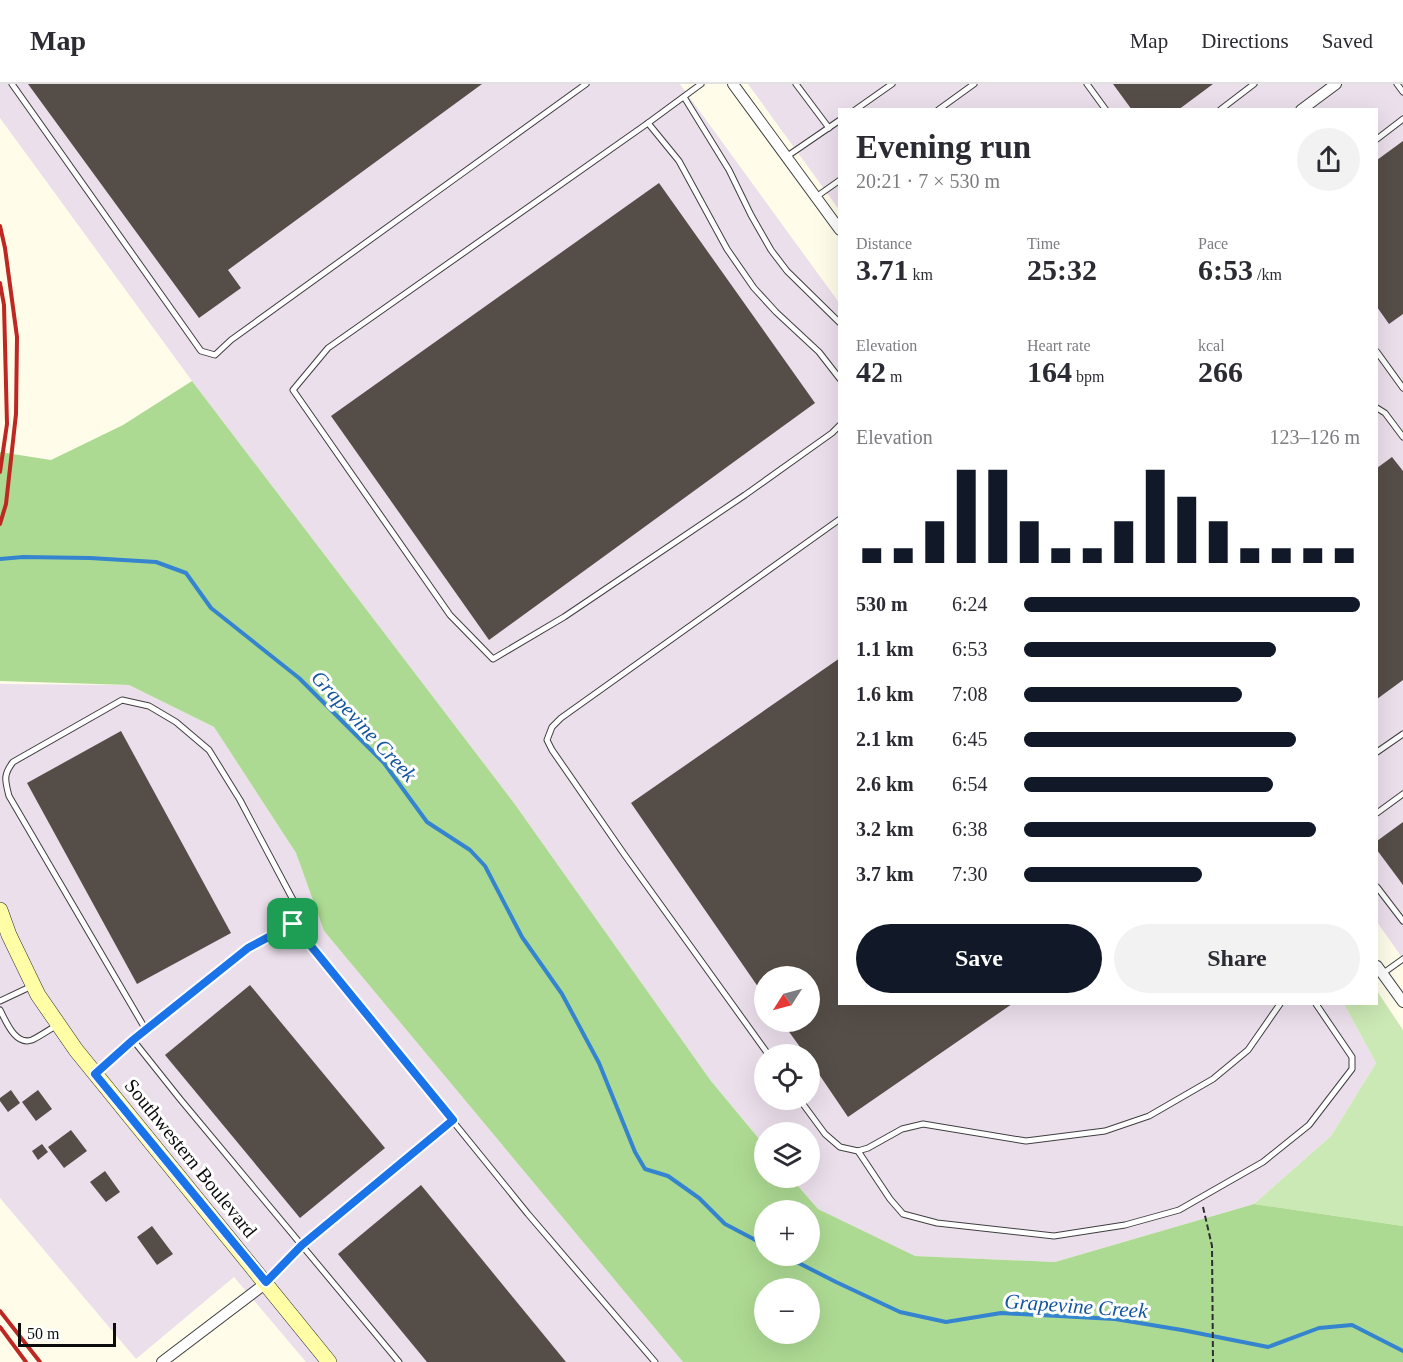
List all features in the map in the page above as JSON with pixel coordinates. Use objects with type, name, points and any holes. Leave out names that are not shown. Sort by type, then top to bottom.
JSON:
[{"type":"street","points":[[733,84],[838,227]]},
{"type":"street","points":[[1304,108],[1336,84]]},
{"type":"street","name":"Southwestern Boulevard","points":[[0,910],[3,929],[38,995],[76,1050],[329,1362]]},
{"type":"street","points":[[1380,970],[1403,1002]]},
{"type":"street","points":[[166,1361],[266,1282]]},
{"type":"lane","points":[[12,84],[201,351],[215,355],[231,340],[586,84]]},
{"type":"lane","points":[[701,84],[328,348],[293,390],[450,615],[493,659],[564,617],[707,521],[838,427]]},
{"type":"lane","points":[[796,84],[829,128]]},
{"type":"lane","points":[[858,108],[892,84]]},
{"type":"lane","points":[[941,108],[974,84]]},
{"type":"lane","points":[[1087,84],[1105,108]]},
{"type":"lane","points":[[1223,108],[1254,84]]},
{"type":"lane","points":[[1397,84],[1403,92]]},
{"type":"lane","points":[[684,97],[729,170],[771,250],[787,271],[838,321]]},
{"type":"lane","points":[[1378,138],[1403,119]]},
{"type":"lane","points":[[786,157],[838,121]]},
{"type":"lane","points":[[648,123],[679,161],[727,249],[754,288],[819,352],[838,376]]},
{"type":"lane","points":[[816,197],[838,181]]},
{"type":"lane","points":[[1378,353],[1403,388]]},
{"type":"lane","points":[[1378,409],[1385,413],[1403,437]]},
{"type":"lane","points":[[761,1044],[617,844],[552,750],[548,740],[552,726],[561,718],[838,520]]},
{"type":"lane","points":[[95,1074],[133,1040],[146,1030],[248,948],[293,924],[299,911],[240,800],[209,750],[176,722],[149,706],[122,700],[13,762],[6,771],[5,780],[9,795],[146,1030]]},
{"type":"lane","points":[[1378,751],[1403,734]]},
{"type":"lane","points":[[1378,812],[1403,794]]},
{"type":"lane","points":[[1378,888],[1403,921]]},
{"type":"lane","points":[[293,924],[528,1214],[655,1362]]},
{"type":"lane","points":[[1380,970],[1403,959]]},
{"type":"lane","points":[[0,1001],[34,985]]},
{"type":"lane","points":[[807,1110],[825,1134],[840,1147],[858,1151],[902,1129],[923,1124],[1026,1141],[1105,1131],[1149,1116],[1213,1079],[1248,1050],[1279,1005]]},
{"type":"lane","points":[[858,1151],[890,1199],[903,1214],[937,1223],[1054,1236],[1125,1225],[1179,1210],[1263,1162],[1309,1125],[1352,1069],[1352,1057],[1317,1005]]},
{"type":"lane","points":[[0,1010],[8,1026],[19,1039],[25,1041],[30,1041],[58,1024]]},
{"type":"lane","points":[[133,1040],[187,1109],[399,1362]]},
{"type":"lane","points":[[266,1282],[302,1245],[453,1120]]},
{"type":"path","points":[[1201,1198],[1212,1246],[1213,1362]]},
{"type":"shaded area","points":[[0,84],[680,84],[838,301],[838,1005],[1345,1005],[1376,1063],[1331,1136],[1254,1204],[1055,1262],[914,1256],[820,1210],[820,1200],[810,1200],[800,1188],[820,1188],[820,1122],[754,1122],[754,1133],[711,1081],[514,803],[192,381],[0,118]]},
{"type":"shaded area","points":[[748,84],[1403,84],[1403,959],[1378,923],[1378,108],[838,108],[838,208]]},
{"type":"shaded area","points":[[0,684],[129,685],[214,727],[296,853],[324,931],[683,1362],[306,1362],[234,1277],[136,1359],[0,1198]]},
{"type":"green space","points":[[192,381],[514,803],[711,1081],[754,1133],[754,1188],[800,1188],[810,1200],[754,1200],[754,1266],[820,1266],[820,1210],[915,1256],[1055,1262],[1254,1204],[1403,1226],[1403,1362],[683,1362],[324,931],[296,853],[214,727],[129,685],[0,681],[0,452],[51,460],[123,425]]},
{"type":"green space","points":[[1378,992],[1403,1030],[1403,1226],[1254,1204],[1331,1136],[1376,1063],[1345,1005],[1378,1005]]},
{"type":"building","points":[[28,84],[482,84],[228,270],[241,288],[199,318]]},
{"type":"building","points":[[1113,84],[1213,84],[1181,108],[1131,108]]},
{"type":"building","points":[[1403,141],[1403,314],[1389,324],[1378,308],[1378,159]]},
{"type":"building","points":[[659,183],[815,403],[489,640],[331,416]]},
{"type":"building","points":[[1392,457],[1403,471],[1403,680],[1378,698],[1378,467]]},
{"type":"building","points":[[838,659],[838,1005],[1011,1005],[848,1117],[820,1076],[820,1044],[798,1044],[789,1032],[820,1032],[820,966],[754,966],[754,981],[631,803]]},
{"type":"building","points":[[121,731],[231,933],[137,984],[27,783]]},
{"type":"building","points":[[1403,822],[1403,885],[1378,851],[1378,840]]},
{"type":"building","points":[[250,985],[385,1148],[300,1218],[165,1055]]},
{"type":"building","points":[[11,1090],[20,1103],[8,1112],[0,1098]]},
{"type":"building","points":[[38,1090],[52,1109],[36,1121],[22,1102]]},
{"type":"building","points":[[71,1130],[87,1151],[64,1168],[48,1147]]},
{"type":"building","points":[[42,1144],[48,1152],[38,1160],[32,1151]]},
{"type":"building","points":[[105,1171],[120,1192],[106,1202],[90,1182]]},
{"type":"building","points":[[421,1185],[566,1362],[427,1362],[338,1254]]},
{"type":"building","points":[[152,1226],[173,1254],[157,1265],[137,1237]]},
{"type":"waterway","name":"Grapevine Creek","points":[[0,559],[90,558],[156,562],[186,573],[211,608],[299,678],[384,763],[427,822],[470,850],[485,866],[522,937],[562,994],[599,1063],[635,1152],[645,1169],[668,1176],[699,1198],[725,1224],[754,1239]]},
{"type":"waterway","name":"Grapevine Creek","points":[[805,1266],[900,1312],[946,1322],[1001,1313],[1115,1319],[1268,1347],[1319,1328],[1352,1325],[1403,1351]]},
{"type":"railway","points":[[0,226],[17,337],[16,414],[6,504],[0,524]]},
{"type":"railway","points":[[0,283],[4,305],[7,424],[0,472]]},
{"type":"railway","points":[[0,1311],[40,1362]]},
{"type":"railway","points":[[0,1327],[26,1362]]},
{"type":"route","points":[[293,924],[453,1120],[302,1245],[266,1282],[95,1074],[133,1040],[248,948],[293,924]]}]
